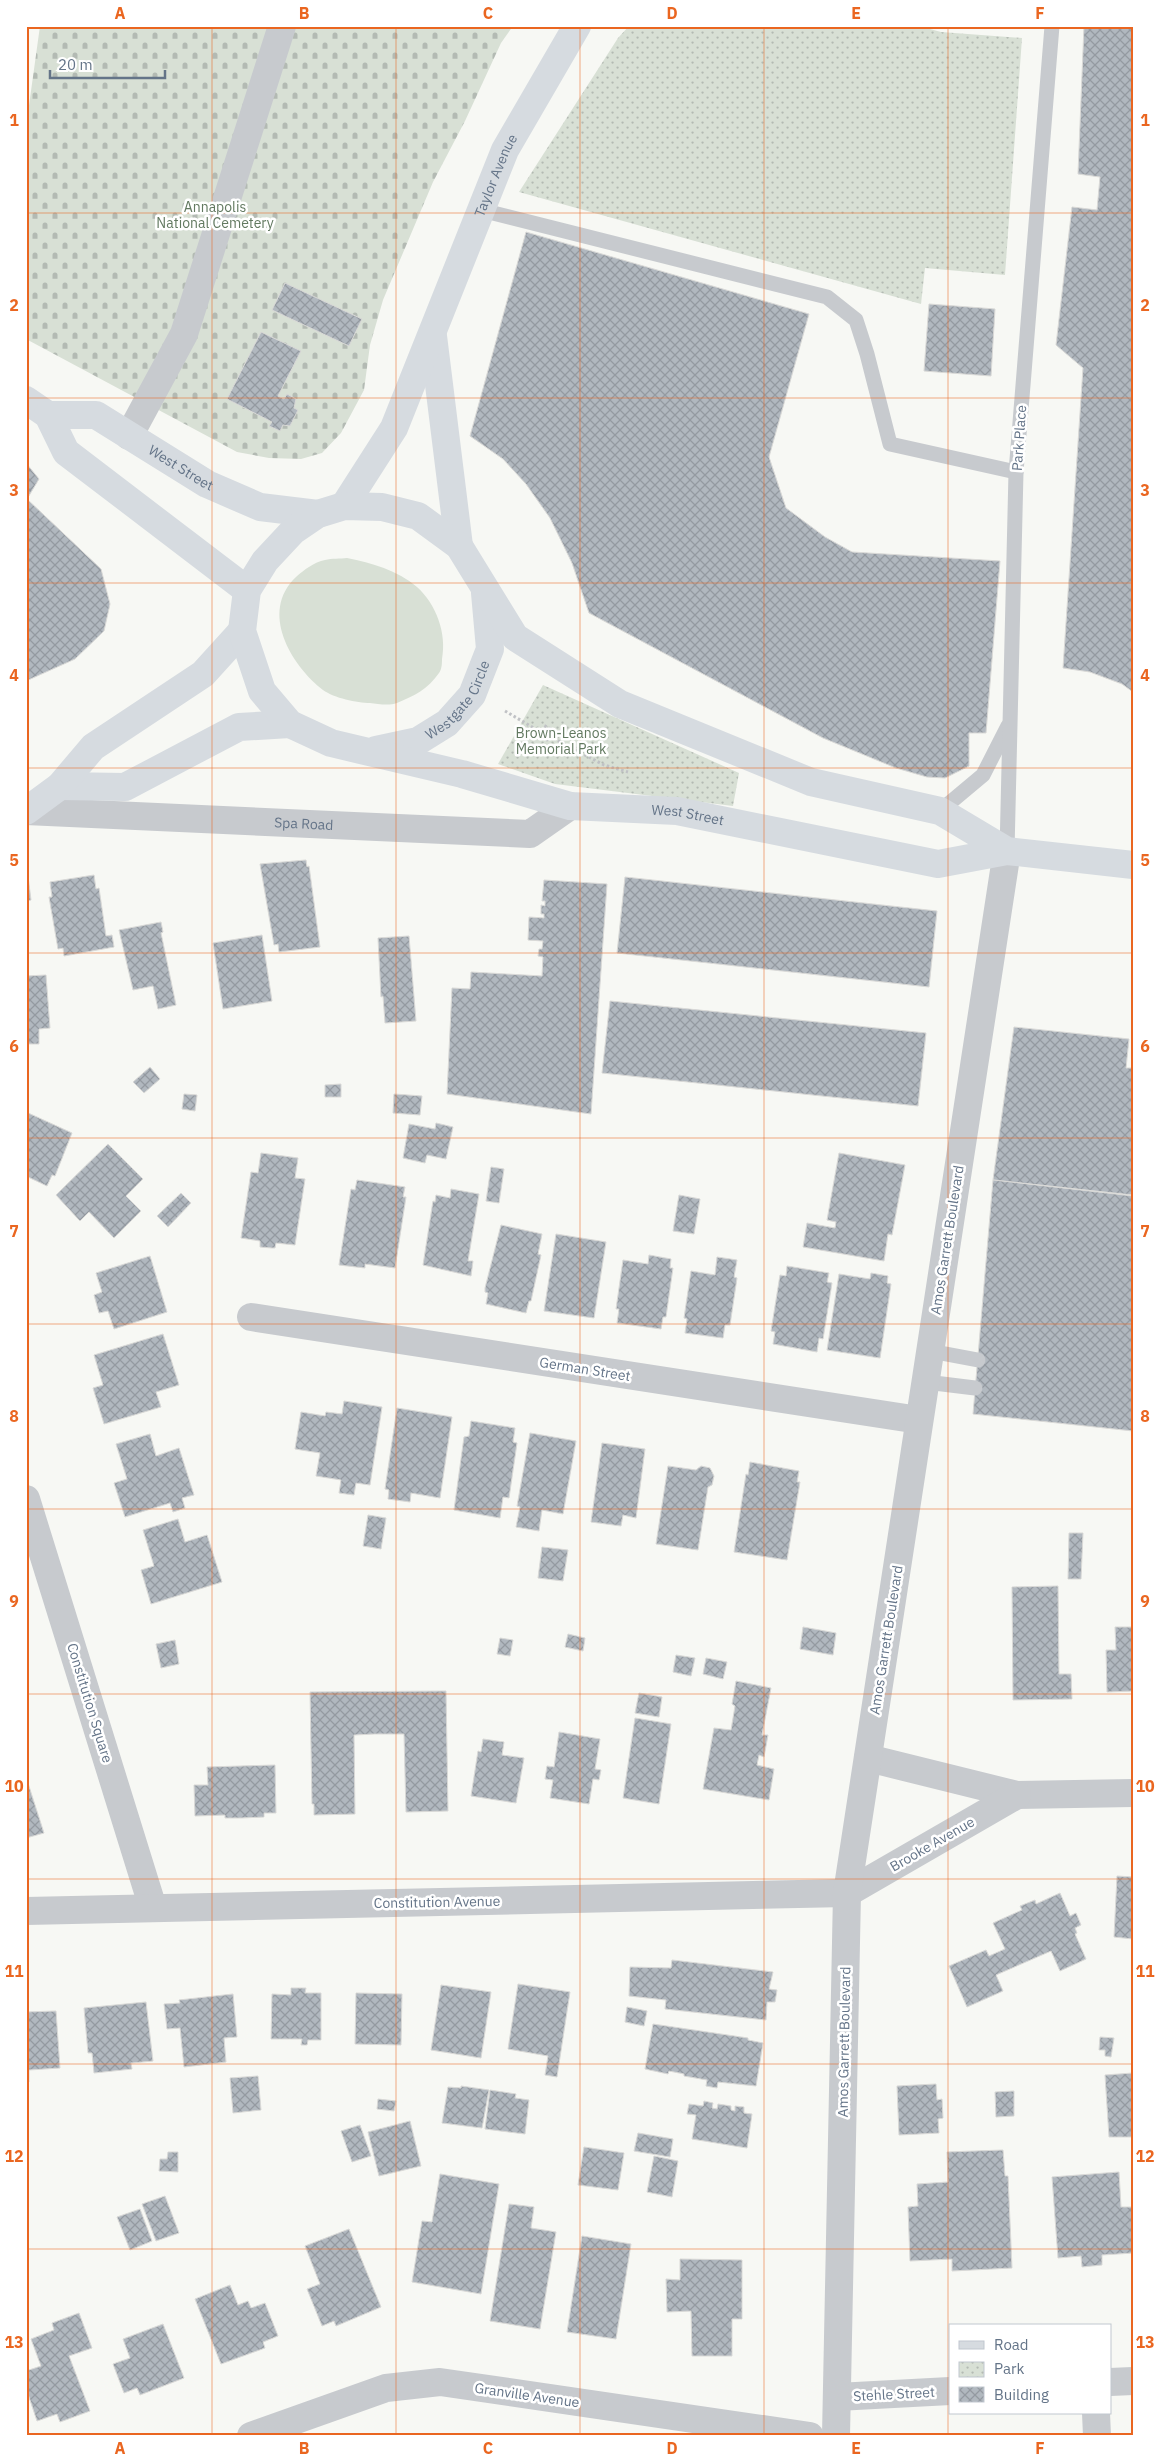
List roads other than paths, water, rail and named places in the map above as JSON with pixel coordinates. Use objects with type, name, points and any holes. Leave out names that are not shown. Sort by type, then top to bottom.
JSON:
[{"type":"main road","name":"Taylor Avenue","points":[[344,506],[394,428],[505,150],[576,26]]},
{"type":"main road","name":"Taylor Avenue","points":[[433,334],[459,546]]},
{"type":"main road","name":"West Street","points":[[37,407],[96,415],[202,481],[260,507],[318,514]]},
{"type":"main road","name":"West Street","points":[[37,407],[66,452],[247,590]]},
{"type":"main road","name":"Westgate Circle","points":[[344,506],[382,507],[418,516],[459,546],[485,589],[490,649],[472,695],[447,723],[418,741],[370,751],[330,743],[290,724],[262,691],[242,631],[247,590],[265,561],[293,531],[318,514],[344,506]]},
{"type":"main road","name":"West Street","points":[[485,589],[515,637],[620,704],[811,782],[940,811],[1007,850]]},
{"type":"main road","name":"Spa Road","points":[[26,811],[60,786],[94,746],[203,674],[242,631]]},
{"type":"main road","points":[[60,786],[125,787],[239,727],[290,724]]},
{"type":"main road","name":"West Street","points":[[370,751],[462,774],[570,806],[677,811],[938,864],[1007,850],[1133,865]]},
{"type":"street","points":[[129,436],[184,334],[282,26]]},
{"type":"street","name":"Spa Road","points":[[26,811],[530,834],[570,806]]},
{"type":"street","name":"Amos Garrett Boulevard","points":[[836,2436],[847,1893],[1007,850]]},
{"type":"street","name":"German Street","points":[[252,1317],[919,1420]]},
{"type":"street","name":"Constitution Square","points":[[26,1499],[153,1908]]},
{"type":"street","name":"Brooke Avenue","points":[[868,1758],[1017,1795],[1133,1793]]},
{"type":"street","name":"Brooke Avenue","points":[[847,1893],[1017,1795]]},
{"type":"street","name":"Constitution Avenue","points":[[26,1911],[847,1893]]},
{"type":"street","points":[[1112,2382],[1133,2381]]},
{"type":"street","name":"Granville Avenue","points":[[251,2436],[386,2388],[440,2382],[810,2436]]},
{"type":"street","name":"Stehle Street","points":[[837,2397],[949,2391]]},
{"type":"street","points":[[1096,2414],[1097,2436]]},
{"type":"lane","name":"Park Place","points":[[1007,850],[1016,472],[1052,26]]},
{"type":"lane","points":[[480,210],[827,297],[856,320],[867,354],[890,444],[1016,472]]},
{"type":"lane","points":[[940,811],[983,775],[1010,722]]},
{"type":"lane","points":[[930,1350],[978,1360]]},
{"type":"lane","points":[[926,1382],[975,1388]]},
{"type":"park label","name":"Annapolis National Cemetery","points":[[215,216]]},
{"type":"park label","name":"Brown-Leanos Memorial Park","points":[[561,742]]}]
